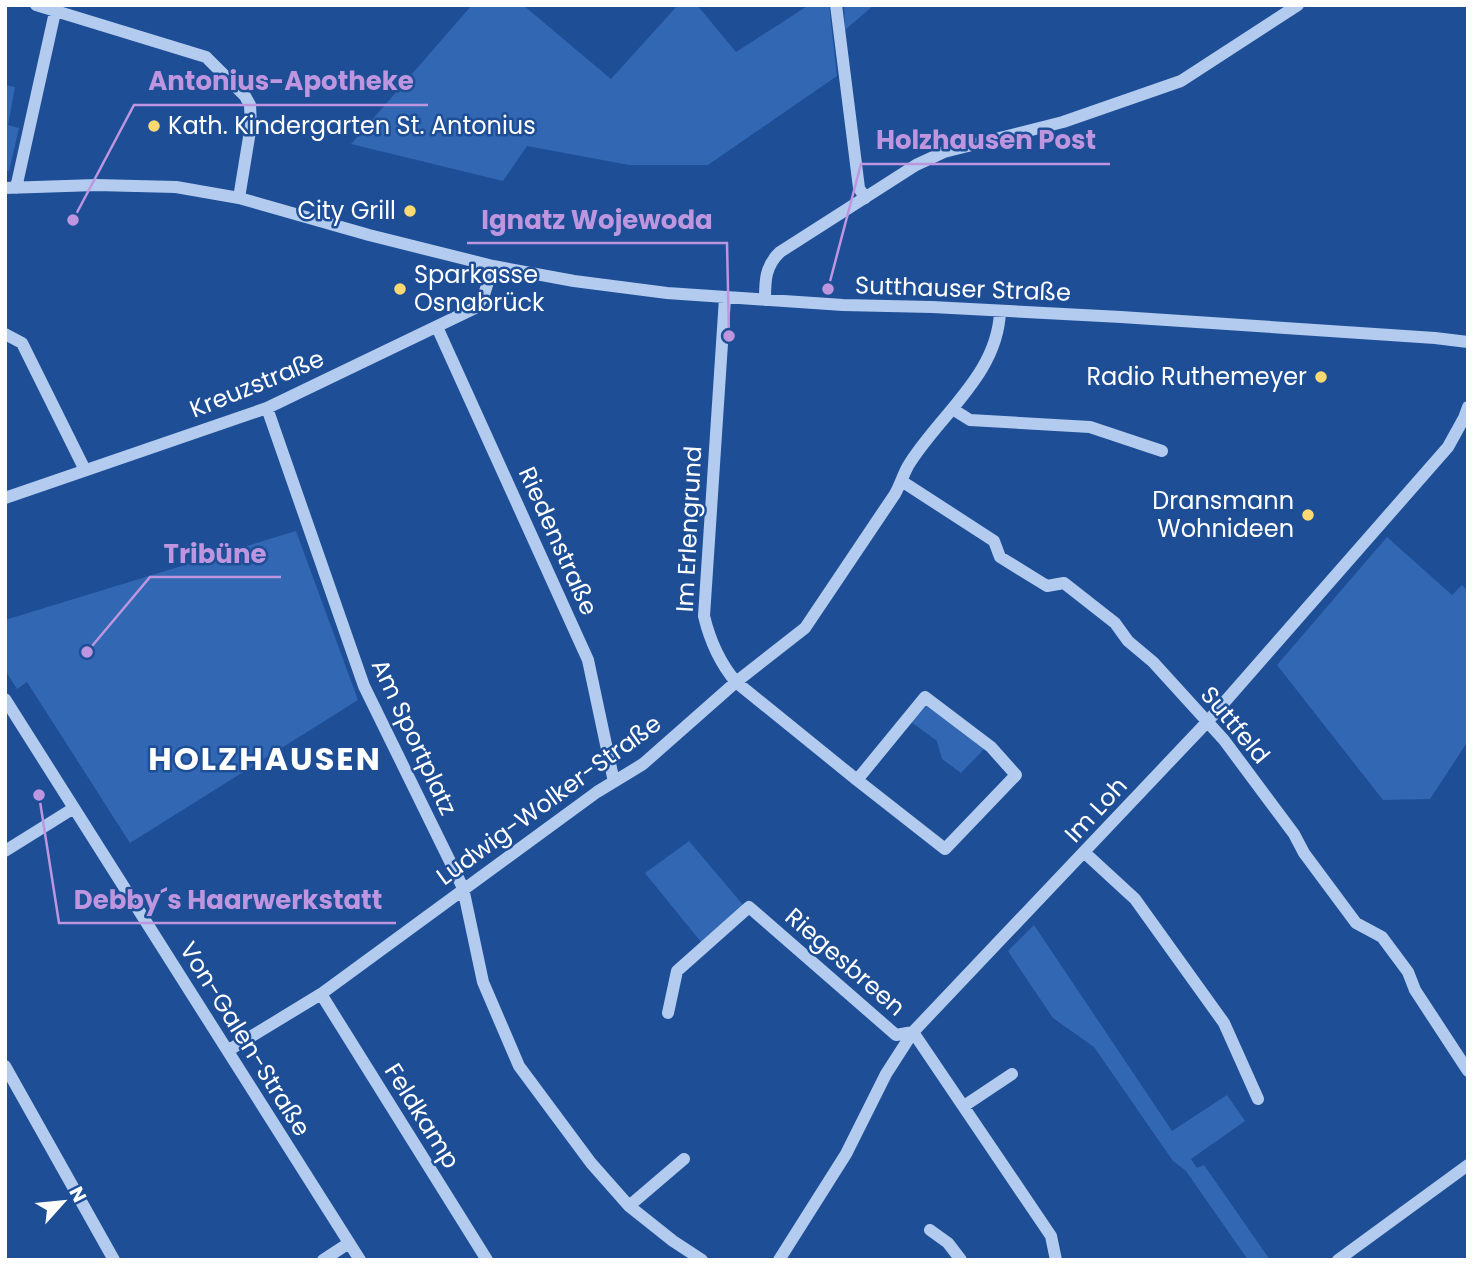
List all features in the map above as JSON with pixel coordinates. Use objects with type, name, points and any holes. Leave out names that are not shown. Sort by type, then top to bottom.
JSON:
[{"type":"street","points":[[36,5],[201,54],[245,96],[252,114],[239,198]]},
{"type":"street","points":[[836,5],[859,188],[865,198]]},
{"type":"street","points":[[765,300],[766,272],[780,252],[916,165],[944,152],[1063,122],[1181,81],[1298,5]]},
{"type":"street","points":[[10,188],[55,12]]},
{"type":"street","name":"Sutthauser Straße","points":[[10,188],[96,185],[176,187],[239,198],[369,235],[493,266],[592,284],[667,293],[1249,325],[1468,342]]},
{"type":"street","name":"Kreuzstraße","points":[[5,498],[267,408],[475,307],[483,298],[493,266]]},
{"type":"street","name":"Im Erlengrund","points":[[725,298],[704,616],[712,645],[736,682],[857,780],[945,849],[1016,775],[991,747],[925,697],[857,780]]},
{"type":"street","name":"Ludwig-Wolker-Straße","points":[[229,1050],[321,993],[463,888],[643,764],[736,682],[805,628],[902,482],[907,467],[945,416],[954,410],[984,364],[995,340],[1000,311]]},
{"type":"street","name":"Riedenstraße","points":[[437,327],[588,660],[614,782]]},
{"type":"street","points":[[5,334],[22,343],[85,470]]},
{"type":"street","name":"Im Loh","points":[[779,1260],[846,1154],[886,1074],[913,1032],[1209,721],[1448,447],[1465,418],[1468,407]]},
{"type":"street","name":"Am Sportplatz","points":[[267,408],[363,686],[463,888],[483,982],[519,1066],[591,1163],[629,1206],[702,1260]]},
{"type":"street","points":[[954,410],[970,420],[1090,427],[1162,452]]},
{"type":"street","name":"Suttfeld","points":[[902,482],[994,541],[1000,557],[1047,586],[1064,583],[1115,623],[1128,641],[1153,662],[1209,721],[1294,834],[1304,853],[1356,923],[1382,937],[1408,972],[1415,990],[1468,1071]]},
{"type":"street","name":"Von-Galen-Straße","points":[[5,699],[360,1260]]},
{"type":"street","points":[[5,851],[74,808]]},
{"type":"street","points":[[1085,853],[1135,899],[1224,1023],[1258,1099]]},
{"type":"street","name":"Riegesbreen","points":[[668,1013],[677,971],[749,907],[896,1035],[913,1032],[1051,1236],[1056,1260]]},
{"type":"street","name":"Feldkamp","points":[[321,993],[487,1260]]},
{"type":"street","points":[[5,1066],[114,1260]]},
{"type":"street","points":[[964,1106],[1012,1074]]},
{"type":"street","points":[[629,1206],[684,1159]]},
{"type":"street","points":[[1338,1260],[1468,1166]]},
{"type":"street","points":[[930,1230],[948,1242],[961,1260]]},
{"type":"street","points":[[323,1260],[349,1243]]},
{"type":"shaded area","points":[[472,5],[523,5],[611,79],[678,5],[697,5],[736,52],[809,5],[829,5],[837,76],[708,165],[629,165],[527,146],[503,181],[351,144]]},
{"type":"shaded area","points":[[844,5],[874,5],[845,30]]},
{"type":"shaded area","points":[[5,85],[15,87],[8,125],[19,128],[9,171],[5,171]]},
{"type":"shaded area","points":[[296,531],[358,700],[130,843],[27,682],[17,689],[5,670],[5,620]]},
{"type":"shaded area","points":[[1387,537],[1452,595],[1462,585],[1468,591],[1468,741],[1430,799],[1383,800],[1277,665]]},
{"type":"shaded area","points":[[926,703],[984,749],[961,773],[942,759],[937,741],[911,722]]},
{"type":"shaded area","points":[[689,841],[744,906],[701,942],[645,873]]},
{"type":"shaded area","points":[[1034,925],[1172,1131],[1227,1095],[1245,1121],[1191,1159],[1197,1168],[1204,1165],[1270,1260],[1248,1260],[1186,1171],[1173,1161],[1094,1047],[1053,1018],[1008,951]]},
{"type":"place","name":"Kath. Kindergarten St. Antonius","points":[[154,126]]},
{"type":"place","name":"City Grill","points":[[410,211]]},
{"type":"place","name":"Antonius-Apotheke","points":[[73,220]]},
{"type":"place","name":"Sparkasse Osnabrück","points":[[400,289]]},
{"type":"place","name":"Holzhausen Post","points":[[828,289]]},
{"type":"place","name":"Ignatz Wojewoda","points":[[729,336]]},
{"type":"place","name":"Radio Ruthemeyer","points":[[1321,377]]},
{"type":"place","name":"Dransmann Wohnideen","points":[[1308,515]]},
{"type":"place","name":"Tribüne","points":[[87,652]]},
{"type":"place","name":"Debby´s Haarwerkstatt","points":[[39,795]]},
{"type":"district","name":"HOLZHAUSEN","points":[[265,759]]}]
